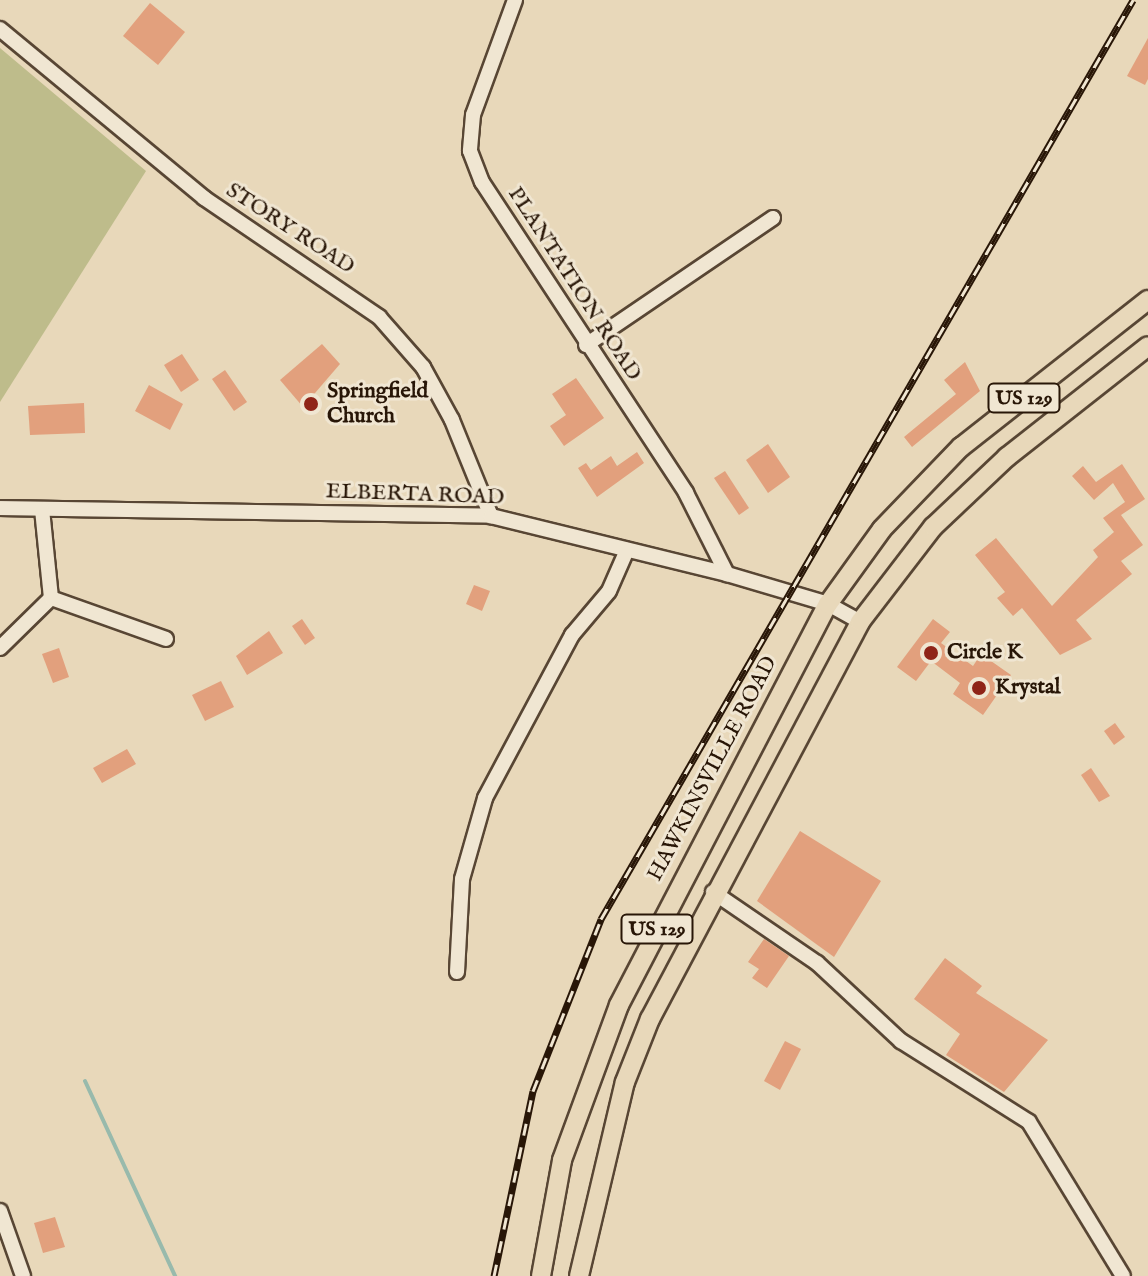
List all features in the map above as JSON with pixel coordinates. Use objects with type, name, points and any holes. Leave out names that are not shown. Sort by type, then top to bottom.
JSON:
[{"type":"main road","name":"US 129","points":[[828,604],[882,529],[961,447],[1148,300]]},
{"type":"main road","name":"US 129","points":[[579,1276],[625,1082],[713,892],[860,622],[933,527],[1007,457],[1148,346]]},
{"type":"main road","name":"HAWKINSVILLE ROAD","points":[[541,1276],[562,1160],[619,1005],[828,604]]},
{"type":"street","name":"PLANTATION ROAD","points":[[515,0],[473,115],[470,151],[494,205],[686,493],[727,574]]},
{"type":"street","name":"STORY ROAD","points":[[0,29],[204,198],[379,317],[437,393],[474,459],[491,516]]},
{"type":"street","points":[[586,345],[773,218]]},
{"type":"street","name":"ELBERTA ROAD","points":[[0,508],[491,516],[727,574],[828,604],[860,622]]},
{"type":"street","points":[[42,509],[51,598]]},
{"type":"street","points":[[457,972],[462,879],[485,798],[627,550]]},
{"type":"street","points":[[51,598],[166,639]]},
{"type":"street","points":[[1,643],[51,598]]},
{"type":"street","points":[[713,892],[817,963],[901,1041],[1029,1122],[1123,1276]]},
{"type":"street","points":[[0,1211],[23,1276]]},
{"type":"shaded area","points":[[0,48],[146,171],[0,402]]},
{"type":"building","points":[[150,3],[185,32],[158,65],[123,36]]},
{"type":"building","points":[[1148,38],[1148,79],[1145,85],[1127,76]]},
{"type":"building","points":[[322,344],[340,364],[303,407],[280,380]]},
{"type":"building","points":[[182,354],[199,380],[181,392],[164,365]]},
{"type":"building","points":[[965,362],[980,391],[912,447],[904,437],[956,394],[944,380]]},
{"type":"building","points":[[225,370],[247,402],[234,411],[212,379]]},
{"type":"building","points":[[576,378],[604,418],[564,446],[550,426],[566,415],[552,394]]},
{"type":"building","points":[[149,385],[183,404],[170,430],[135,411]]},
{"type":"building","points":[[84,403],[85,433],[30,435],[28,406]]},
{"type":"building","points":[[768,444],[790,477],[768,493],[746,460]]},
{"type":"building","points":[[637,452],[644,463],[597,497],[578,468],[586,463],[591,470],[611,456],[617,466]]},
{"type":"building","points":[[1122,464],[1145,499],[1121,515],[1143,545],[1121,561],[1132,574],[1076,620],[1092,639],[1060,655],[1022,608],[1013,616],[997,598],[1005,592],[975,555],[996,538],[1052,606],[1098,557],[1093,550],[1114,532],[1103,518],[1125,502],[1113,483],[1094,500],[1072,476],[1083,466],[1096,482]]},
{"type":"building","points":[[725,471],[749,508],[739,515],[714,478]]},
{"type":"building","points":[[474,585],[490,591],[482,611],[466,604]]},
{"type":"building","points":[[302,619],[315,638],[305,645],[292,626]]},
{"type":"building","points":[[933,619],[950,632],[941,643],[973,666],[981,654],[1011,675],[983,715],[953,694],[960,683],[931,661],[916,681],[897,667]]},
{"type":"building","points":[[269,631],[283,653],[247,675],[236,656]]},
{"type":"building","points":[[59,648],[69,677],[53,683],[42,654]]},
{"type":"building","points":[[221,681],[234,707],[205,721],[192,695]]},
{"type":"building","points":[[1115,723],[1125,737],[1114,745],[1104,731]]},
{"type":"building","points":[[127,749],[136,764],[102,783],[93,768]]},
{"type":"building","points":[[1091,768],[1110,796],[1099,802],[1081,775]]},
{"type":"building","points":[[800,831],[881,881],[834,957],[757,901]]},
{"type":"building","points":[[764,939],[789,956],[767,988],[752,978],[759,969],[748,962]]},
{"type":"building","points":[[945,958],[982,986],[976,993],[1048,1040],[1004,1092],[946,1055],[960,1034],[914,999]]},
{"type":"building","points":[[785,1041],[801,1049],[780,1090],[764,1081]]},
{"type":"building","points":[[55,1217],[65,1247],[43,1253],[34,1223]]},
{"type":"waterway","points":[[85,1081],[175,1276]]},
{"type":"railway","points":[[494,1276],[533,1091],[601,919],[1133,0]]},
{"type":"place","name":"Springfield Church","points":[[311,404]]},
{"type":"place","name":"Circle K","points":[[931,653]]},
{"type":"place","name":"Krystal","points":[[979,688]]}]
